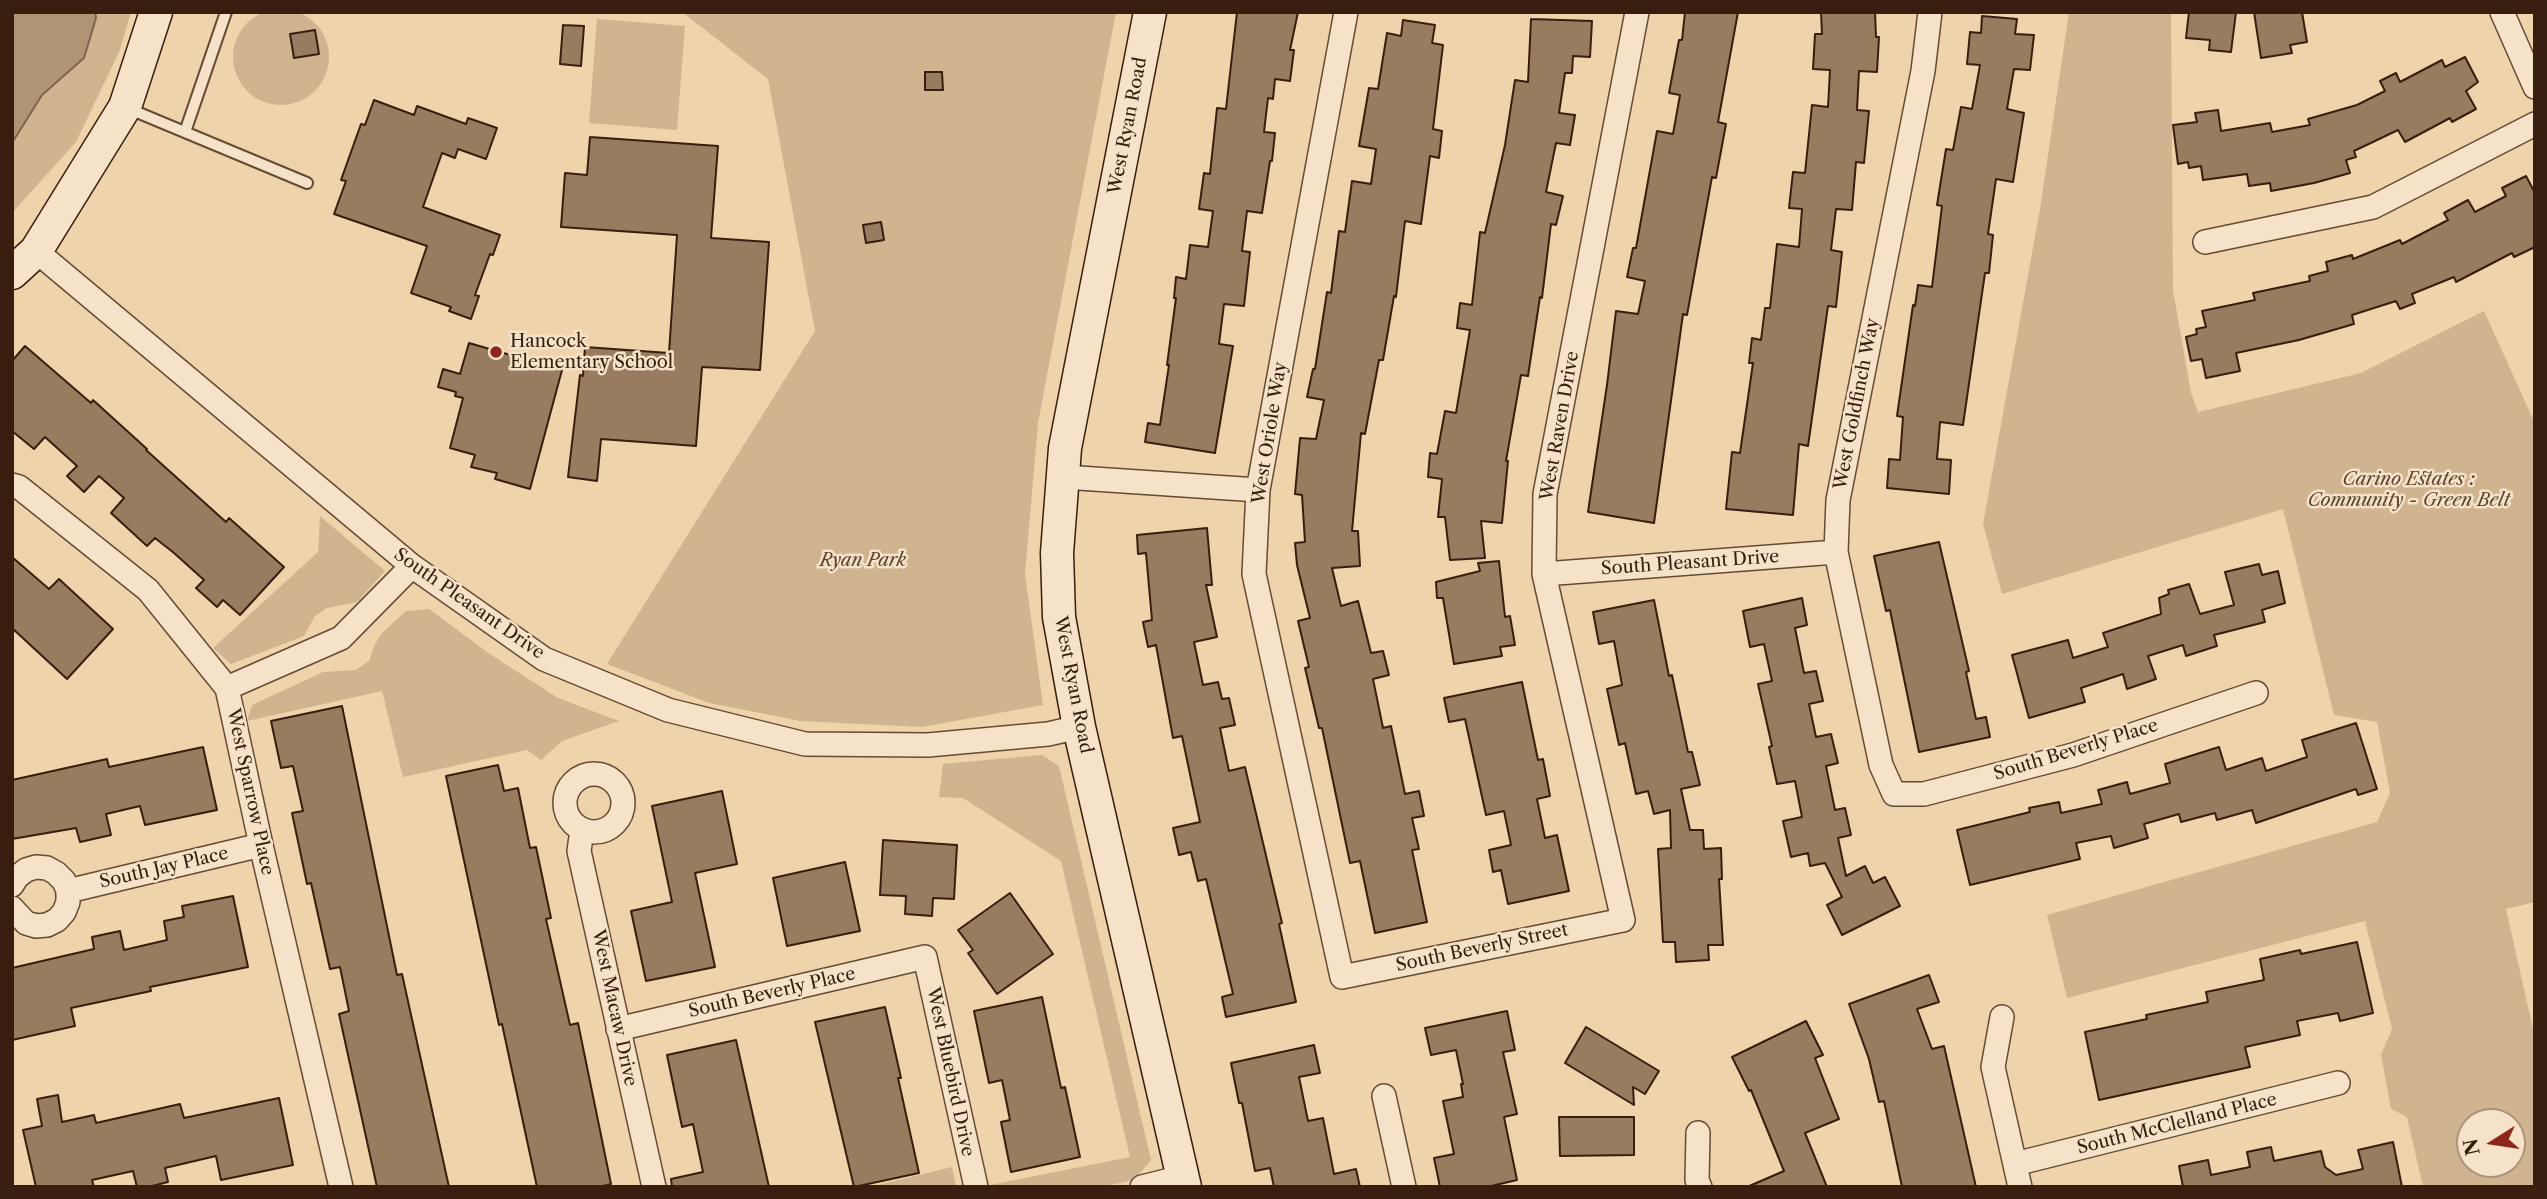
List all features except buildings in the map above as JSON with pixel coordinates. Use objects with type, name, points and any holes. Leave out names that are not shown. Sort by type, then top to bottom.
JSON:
[{"type":"street","points":[[12,272],[36,251],[125,107],[156,12]]},
{"type":"street","name":"West Ryan Road","points":[[1150,12],[1065,448],[1057,553],[1059,617],[1079,727],[1184,1182]]},
{"type":"street","name":"West Oriole Way","points":[[1342,977],[1254,573],[1258,490],[1346,12]]},
{"type":"street","name":"West Raven Drive","points":[[1623,920],[1544,574],[1545,494],[1637,12]]},
{"type":"street","name":"West Goldfinch Way","points":[[1894,794],[1881,765],[1836,552],[1838,500],[1923,71],[1930,12]]},
{"type":"street","points":[[2502,12],[2535,87]]},
{"type":"street","points":[[2205,242],[2373,207],[2535,124]]},
{"type":"street","name":"South Pleasant Drive","points":[[36,251],[412,566],[544,659],[668,710],[806,744],[928,745],[1048,734],[1079,727]]},
{"type":"street","points":[[1064,477],[1258,490]]},
{"type":"street","name":"West Sparrow Place","points":[[12,485],[19,487],[148,590],[227,688],[341,1187]]},
{"type":"street","name":"South Pleasant Drive","points":[[1544,574],[1836,552]]},
{"type":"street","points":[[227,688],[341,638],[412,566]]},
{"type":"street","name":"South Beverly Place","points":[[1894,794],[1924,794],[2073,755],[2256,693]]},
{"type":"street","name":"West Macaw Drive","points":[[582,830],[579,851],[654,1187]]},
{"type":"street","name":"South Jay Place","points":[[68,891],[261,845]]},
{"type":"street","points":[[12,885],[26,870],[47,868],[64,881],[68,891],[64,912],[57,920],[47,925],[26,923],[12,908]]},
{"type":"street","name":"South Beverly Street","points":[[1342,977],[1623,920]]},
{"type":"street","name":"South Beverly Place","points":[[618,1029],[925,957]]},
{"type":"street","name":"West Bluebird Drive","points":[[925,957],[976,1187]]},
{"type":"street","points":[[2002,1017],[1993,1067],[2017,1176]]},
{"type":"street","name":"South McClelland Place","points":[[2017,1176],[2338,1083]]},
{"type":"street","points":[[1384,1096],[1404,1187]]},
{"type":"street","points":[[1699,1133],[1697,1180],[1700,1187]]},
{"type":"street","points":[[1142,1187],[1184,1182]]},
{"type":"lane","points":[[185,132],[226,12]]},
{"type":"lane","points":[[125,107],[307,183]]},
{"type":"green space","points":[[272,9],[290,9],[308,17],[321,30],[329,48],[326,76],[308,97],[290,105],[272,105],[254,97],[241,84],[233,66],[233,48],[241,30],[254,17]]},
{"type":"green space","points":[[12,12],[131,12],[120,50],[76,142],[12,213]]},
{"type":"green space","name":"Ryan Park","points":[[682,12],[1116,12],[1038,423],[1025,574],[1043,705],[922,727],[801,721],[709,703],[607,664],[815,331],[768,79]]},
{"type":"green space","name":"Carino Estates : Community - Green Belt","points":[[2069,12],[2171,12],[2173,290],[2191,393],[2198,412],[2361,373],[2484,311],[2533,419],[2535,902],[2506,909],[2535,1038],[2535,1187],[2423,1187],[2407,1117],[2391,1109],[2381,1055],[2392,1029],[2365,921],[2067,998],[2047,915],[2377,822],[2390,793],[2377,722],[2334,715],[2283,509],[2002,594],[1983,524],[2040,209]]},
{"type":"green space","points":[[597,19],[685,26],[677,130],[589,123]]},
{"type":"green space","points":[[320,516],[385,571],[357,602],[327,608],[315,616],[304,636],[231,664],[213,648],[318,552]]},
{"type":"green space","points":[[429,609],[490,654],[558,698],[619,721],[562,741],[541,760],[527,750],[403,777],[382,691],[247,721],[252,705],[323,672],[356,670],[369,661],[382,633],[406,611]]},
{"type":"green space","points":[[1042,755],[1059,766],[1151,1160],[1134,1180],[1101,1187],[985,1186],[1130,1157],[1061,861],[963,798],[939,797],[943,764]]},
{"type":"green space","points":[[952,1167],[956,1187],[870,1187]]},
{"type":"shaded area","points":[[12,12],[95,12],[96,18],[84,58],[42,95],[12,143]]},
{"type":"place","name":"Hancock Elementary School","points":[[496,352]]}]
